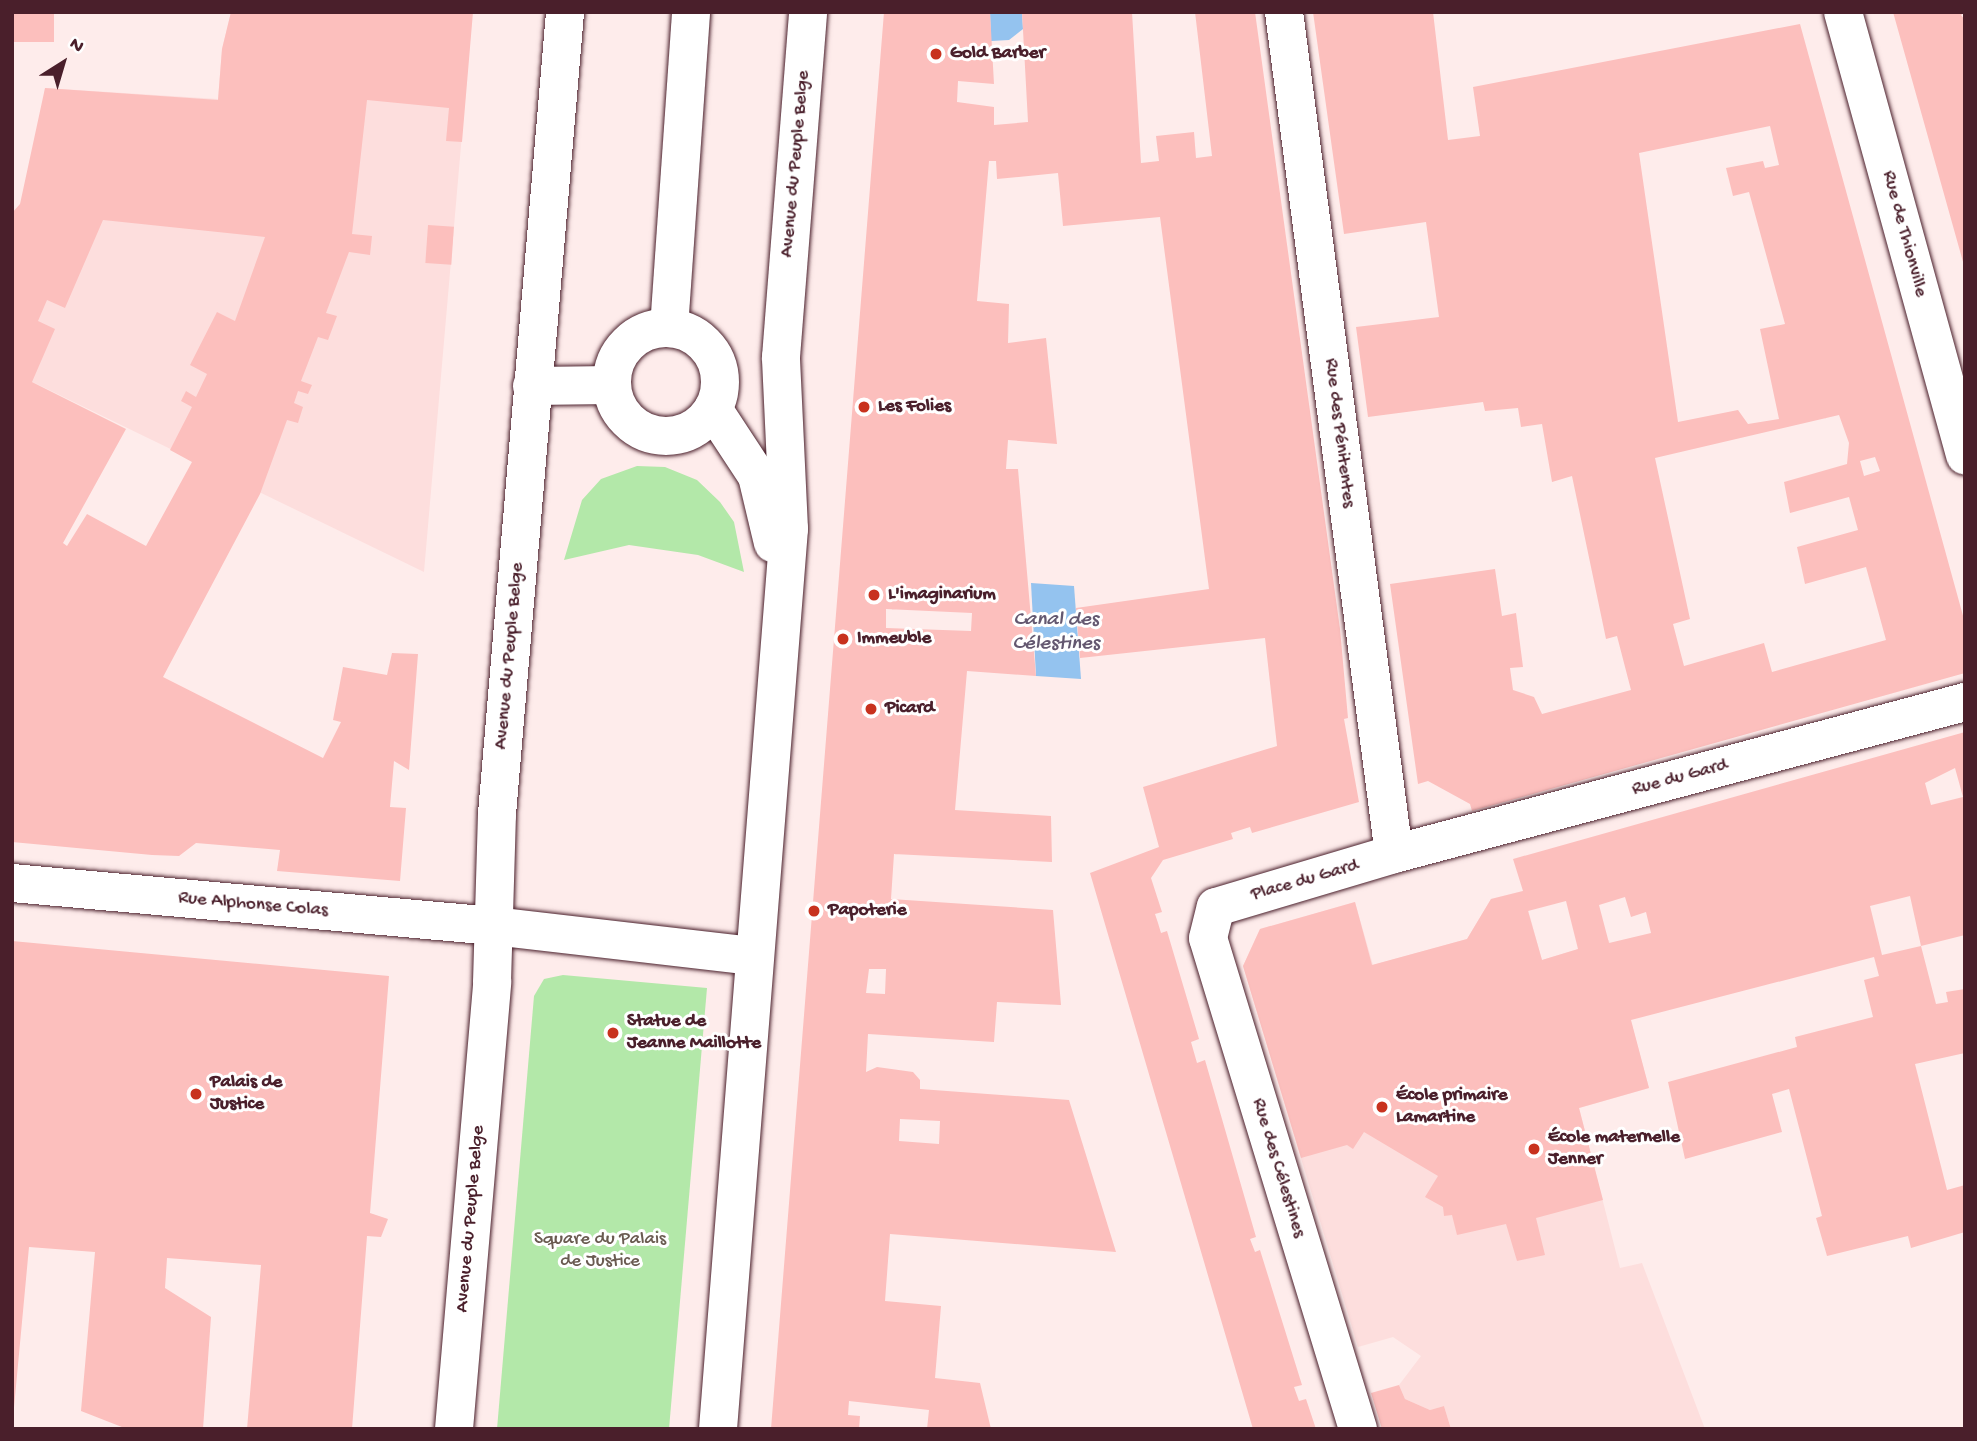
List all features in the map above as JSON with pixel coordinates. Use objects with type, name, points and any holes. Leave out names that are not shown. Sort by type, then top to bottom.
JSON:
[{"type":"street","name":"Avenue du Peuple Belge","points":[[454,1429],[494,926],[497,814],[565,12]]},
{"type":"street","points":[[669,328],[691,12]]},
{"type":"street","name":"Avenue du Peuple Belge","points":[[718,1429],[790,476],[781,357],[808,12]]},
{"type":"street","name":"Rue des Pénitentes","points":[[1284,12],[1394,854]]},
{"type":"street","name":"Rue de Thionville","points":[[1843,12],[1965,456]]},
{"type":"street","points":[[715,405],[720,375],[711,352],[692,335],[669,328],[642,333],[628,344],[614,367],[612,385],[620,411],[632,425],[658,436],[686,432],[715,405],[756,380],[781,357]]},
{"type":"street","points":[[532,386],[612,385]]},
{"type":"street","name":"Avenue du Peuple Belge","points":[[715,405],[750,462],[762,489],[781,614]]},
{"type":"street","name":"Rue du Gard","points":[[1394,854],[1965,702]]},
{"type":"street","name":"Place du Gard","points":[[1216,907],[1394,854]]},
{"type":"street","name":"Rue Alphonse Colas","points":[[12,883],[494,926]]},
{"type":"street","name":"Rue des Célestines","points":[[1216,907],[1208,938],[1358,1429]]},
{"type":"street","points":[[494,926],[754,956]]},
{"type":"shaded area","points":[[231,12],[412,12],[472,19],[424,572],[12,372],[45,88],[218,99],[222,49]]},
{"type":"shaded area","points":[[1523,891],[1542,960],[1609,940],[1649,1088],[1579,1108],[1620,1268],[1642,1263],[1705,1429],[1451,1429],[1444,1406],[1430,1410],[1405,1399],[1399,1385],[1421,1356],[1393,1337],[1358,1347],[1243,966],[1260,929],[1355,902],[1373,965],[1467,939],[1491,899]]},
{"type":"green space","points":[[637,466],[665,467],[697,480],[720,502],[734,522],[744,572],[698,555],[629,545],[564,560],[582,500],[601,479]]},
{"type":"green space","name":"Square du Palais de Justice","points":[[563,975],[707,988],[669,1429],[497,1429],[534,996],[544,979]]},
{"type":"water","points":[[990,12],[1022,12],[1023,29],[1009,40],[991,41]]},
{"type":"water","name":"Canal des Célestines","points":[[1031,583],[1074,586],[1081,679],[1036,676]]},
{"type":"building","points":[[12,12],[54,12],[54,42],[12,42]]},
{"type":"building","points":[[231,12],[473,12],[462,142],[446,141],[449,108],[367,100],[352,234],[372,236],[370,255],[349,252],[326,313],[337,316],[328,340],[318,337],[301,381],[312,385],[308,394],[298,391],[294,403],[303,407],[298,423],[287,420],[260,494],[163,677],[323,758],[341,722],[333,720],[343,667],[387,675],[392,653],[418,654],[409,770],[394,761],[390,807],[406,808],[400,881],[277,871],[280,850],[196,843],[179,856],[12,842],[12,213],[20,204],[45,88],[218,100],[222,49]],"holes":[[[103,220],[265,237],[235,321],[217,312],[190,365],[207,374],[196,397],[186,391],[181,401],[192,407],[170,450],[192,462],[146,546],[87,514],[67,546],[63,543],[126,429],[32,382],[55,329],[38,321],[47,300],[65,308]]]},
{"type":"building","points":[[884,12],[990,12],[994,84],[958,81],[957,102],[994,107],[994,125],[1028,122],[1022,12],[1132,12],[1141,163],[1159,161],[1156,136],[1194,132],[1196,158],[1212,156],[1195,12],[1255,12],[1340,629],[1348,718],[1344,719],[1359,802],[1252,833],[1250,827],[1231,833],[1233,839],[1163,860],[1151,878],[1162,912],[1155,914],[1161,933],[1167,931],[1199,1039],[1191,1042],[1197,1063],[1205,1060],[1256,1237],[1250,1239],[1255,1252],[1260,1250],[1302,1385],[1294,1387],[1299,1401],[1306,1399],[1316,1429],[1253,1429],[1090,873],[1159,847],[1143,787],[1277,746],[1265,638],[1080,658],[1076,608],[1209,589],[1160,217],[1063,226],[1058,173],[997,179],[996,161],[989,161],[977,301],[1009,304],[1008,343],[1046,338],[1057,444],[1008,440],[1006,469],[1018,469],[1036,676],[967,671],[955,810],[1051,816],[1052,862],[894,854],[891,899],[1053,910],[1061,1005],[997,1002],[994,1042],[868,1034],[866,1072],[877,1067],[913,1072],[920,1080],[920,1089],[1069,1100],[1116,1252],[890,1234],[885,1301],[941,1306],[935,1378],[980,1383],[991,1429],[927,1429],[929,1410],[849,1401],[848,1415],[860,1416],[859,1429],[771,1429]],"holes":[[[886,609],[972,613],[971,631],[886,628]],[[869,969],[886,969],[885,994],[866,993]],[[900,1119],[940,1121],[939,1144],[899,1141]]]},
{"type":"building","points":[[1313,12],[1433,12],[1448,140],[1480,136],[1473,87],[1800,24],[1965,623],[1965,673],[1472,811],[1470,804],[1428,781],[1418,784],[1390,584],[1495,569],[1502,616],[1516,613],[1523,667],[1510,668],[1513,690],[1534,697],[1542,714],[1631,690],[1617,636],[1606,639],[1572,476],[1552,482],[1542,424],[1521,427],[1518,408],[1485,411],[1483,402],[1368,417],[1356,327],[1439,317],[1426,222],[1344,234]],"holes":[[[1770,126],[1779,165],[1765,168],[1763,161],[1726,168],[1733,196],[1749,192],[1785,324],[1760,329],[1779,419],[1748,424],[1738,410],[1678,422],[1639,153]],[[1839,415],[1849,443],[1847,464],[1784,482],[1790,513],[1849,497],[1858,530],[1797,547],[1805,584],[1866,567],[1886,640],[1772,672],[1764,643],[1684,666],[1673,624],[1690,619],[1655,458]],[[1875,457],[1880,471],[1864,476],[1860,461]]]},
{"type":"building","points":[[1893,12],[1965,12],[1961,15],[1965,20],[1965,269]]},
{"type":"building","points":[[428,225],[454,227],[451,265],[425,263]]},
{"type":"building","points":[[1965,732],[1965,935],[1921,946],[1936,1004],[1948,1002],[1946,992],[1965,989],[1965,1053],[1915,1064],[1947,1190],[1965,1185],[1965,1232],[1911,1248],[1908,1236],[1827,1256],[1816,1218],[1822,1216],[1789,1089],[1772,1094],[1782,1132],[1685,1159],[1668,1082],[1797,1047],[1795,1037],[1873,1017],[1864,980],[1879,976],[1874,957],[1631,1020],[1649,1088],[1579,1108],[1603,1200],[1536,1218],[1545,1255],[1517,1261],[1506,1224],[1457,1235],[1452,1215],[1444,1216],[1443,1207],[1425,1197],[1438,1176],[1364,1132],[1353,1149],[1347,1145],[1301,1158],[1243,966],[1260,929],[1355,902],[1372,965],[1467,939],[1491,899],[1523,891],[1513,859]],"holes":[[[1955,768],[1963,797],[1931,805],[1925,783]],[[1910,896],[1921,946],[1882,955],[1870,906]],[[1625,897],[1631,917],[1646,912],[1651,933],[1609,943],[1599,905]],[[1566,901],[1578,949],[1542,960],[1528,911]]]},
{"type":"building","name":"Palais de Justice","points":[[12,941],[389,976],[370,1213],[388,1219],[381,1237],[367,1236],[352,1429],[247,1429],[261,1265],[167,1258],[165,1288],[211,1317],[203,1429],[127,1429],[81,1411],[95,1252],[29,1247],[12,1429]]},
{"type":"building","points":[[1399,1385],[1405,1399],[1430,1410],[1444,1406],[1451,1429],[1382,1429],[1371,1393]]},
{"type":"place","name":"Gold Barber","points":[[936,54]]},
{"type":"place","name":"Les Folies","points":[[864,407]]},
{"type":"place","name":"L'imaginarium","points":[[874,595]]},
{"type":"place","name":"Immeuble","points":[[843,639]]},
{"type":"place","name":"Picard","points":[[871,709]]},
{"type":"place","name":"Papoterie","points":[[814,911]]},
{"type":"place","name":"Statue de Jeanne Maillotte","points":[[613,1033]]},
{"type":"place","name":"Palais de Justice","points":[[196,1094]]},
{"type":"place","name":"École primaire Lamartine","points":[[1382,1107]]},
{"type":"place","name":"École maternelle Jenner","points":[[1534,1149]]}]
